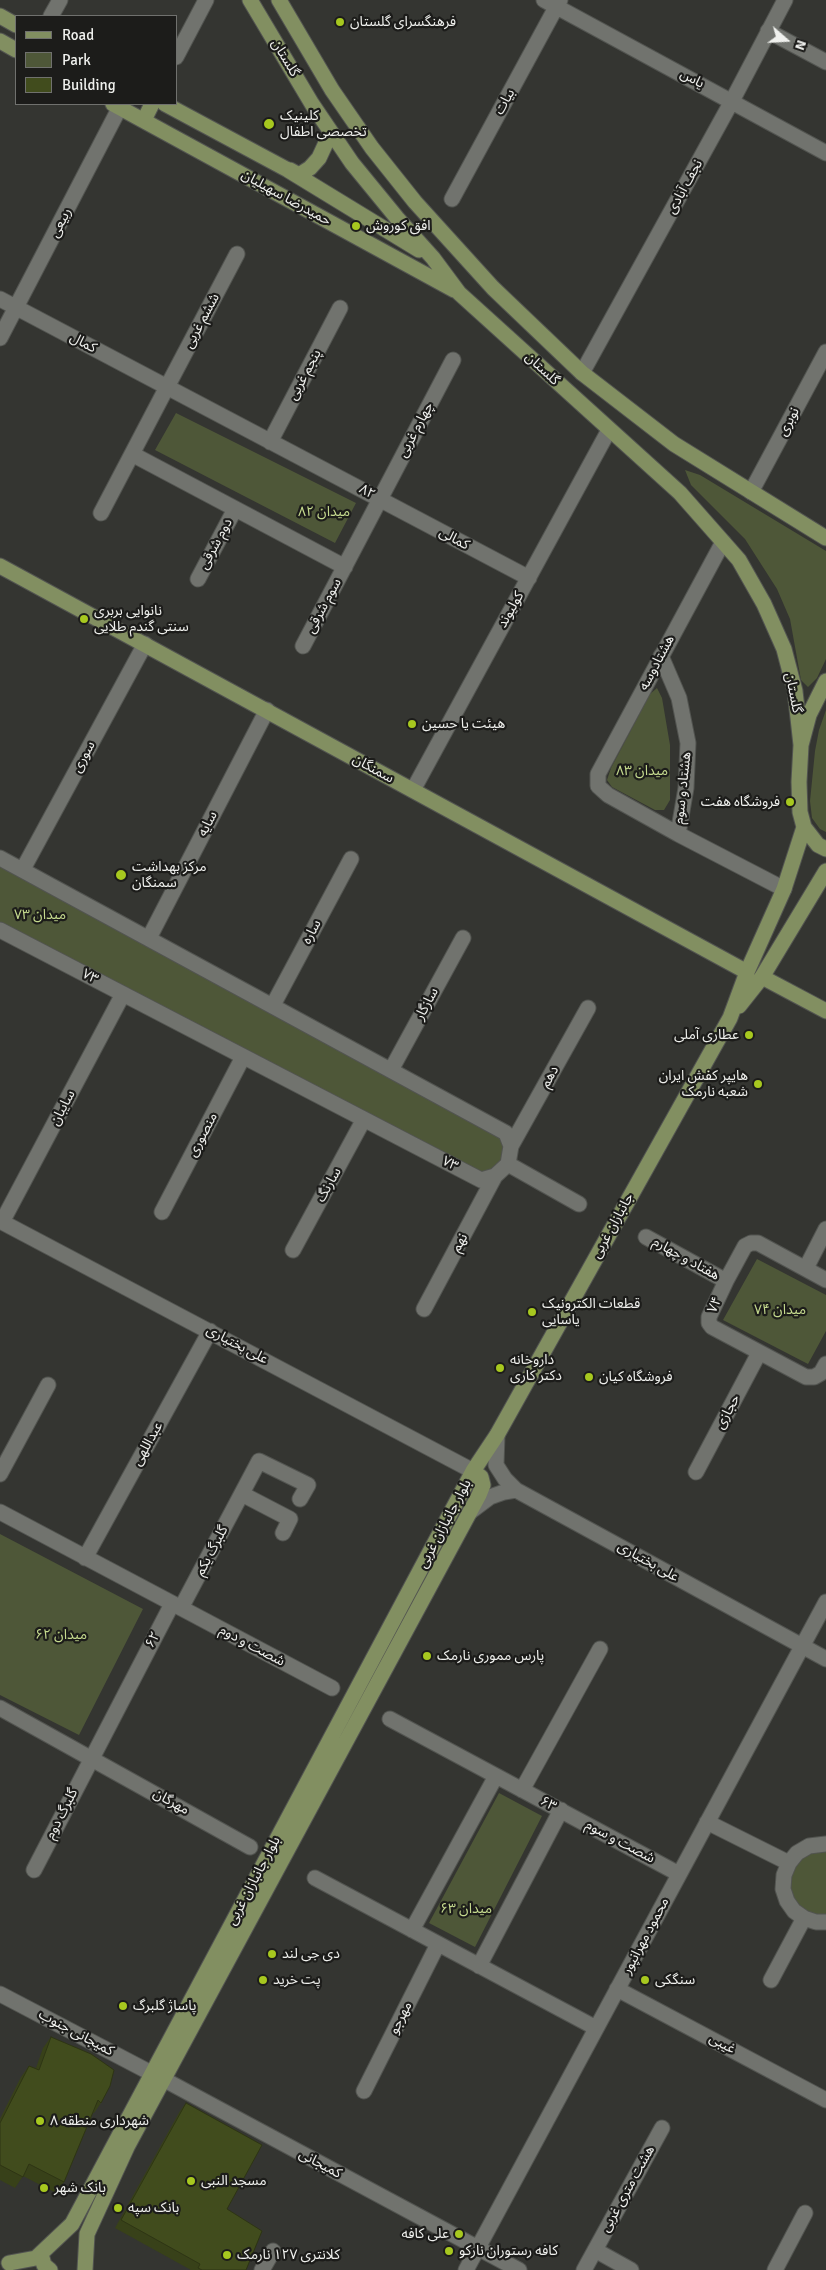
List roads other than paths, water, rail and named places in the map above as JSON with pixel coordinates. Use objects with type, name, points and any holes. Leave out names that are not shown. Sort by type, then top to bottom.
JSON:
[{"type":"main road","name":"گلستان","points":[[250,0],[312,104],[352,162],[385,204],[433,258],[459,293],[680,493],[738,560],[760,597],[784,649],[795,691],[801,745]]},
{"type":"main road","name":"گلستان","points":[[282,2],[332,90],[372,148],[416,202],[493,288],[582,373],[674,444],[826,538]]},
{"type":"main road","points":[[0,16],[15,24]]},
{"type":"main road","points":[[0,41],[15,49]]},
{"type":"main road","name":"حمیدرضا سهیلیان","points":[[118,105],[459,293]]},
{"type":"main road","points":[[144,120],[152,105]]},
{"type":"main road","name":"حمیدرضا سهیلیان","points":[[167,105],[288,170],[433,258]]},
{"type":"main road","points":[[288,170],[299,175],[310,168],[319,158],[331,132]]},
{"type":"main road","points":[[433,258],[458,249]]},
{"type":"main road","name":"سمنگان","points":[[0,566],[747,972]]},
{"type":"main road","points":[[826,681],[809,716],[801,745],[799,782],[800,812],[804,827],[818,845],[826,849]]},
{"type":"main road","name":"جانبازان غربی","points":[[473,1471],[497,1435],[730,1018],[747,972],[784,889],[804,827]]},
{"type":"main road","name":"جانبازان غربی","points":[[730,1018],[762,978],[826,871]]},
{"type":"main road","points":[[762,978],[826,1011]]},
{"type":"main road","name":"بلوار جانبازان غربی","points":[[4,2260],[36,2258],[72,2224],[157,2076],[470,1512],[483,1485],[480,1477],[473,1471],[157,2076],[87,2234],[85,2270]]},
{"type":"main road","points":[[40,2254],[44,2265],[50,2270]]},
{"type":"main road","points":[[4,2260],[23,2270]]},
{"type":"street","points":[[52,15],[60,0]]},
{"type":"street","points":[[178,53],[206,0]]},
{"type":"street","name":"نجف آبادی","points":[[582,373],[732,101],[785,0]]},
{"type":"street","name":"یاس","points":[[554,2],[826,152]]},
{"type":"street","name":"بیات","points":[[452,199],[554,2]]},
{"type":"street","points":[[768,30],[826,62]]},
{"type":"street","name":"ربیعی","points":[[0,338],[17,308],[118,105]]},
{"type":"street","name":"ششم غربی","points":[[167,387],[237,254]]},
{"type":"street","name":"کمال","points":[[0,299],[167,387]]},
{"type":"street","name":"پنجم غربی","points":[[270,442],[340,308]]},
{"type":"street","name":"نوبری","points":[[751,492],[826,352]]},
{"type":"street","name":"چهارم غربی","points":[[380,499],[453,360]]},
{"type":"street","points":[[101,512],[167,387]]},
{"type":"street","name":"۸۲","points":[[167,387],[380,499],[345,566]]},
{"type":"street","name":"کولیوند","points":[[413,790],[609,430]]},
{"type":"street","points":[[132,454],[345,566]]},
{"type":"street","name":"کمالی","points":[[380,499],[529,578]]},
{"type":"street","name":"دوم شرقی","points":[[198,579],[235,509]]},
{"type":"street","name":"هشتادوسه","points":[[598,786],[598,774],[723,542]]},
{"type":"street","name":"سوم شرقی","points":[[303,646],[345,566]]},
{"type":"street","name":"سوری","points":[[23,870],[144,644]]},
{"type":"street","name":"هشتاد و سوم","points":[[661,656],[679,698],[688,743],[686,788],[678,834]]},
{"type":"street","name":"سایه","points":[[149,938],[267,710]]},
{"type":"street","name":"هشتاد و سوم","points":[[598,786],[608,795],[678,834],[784,889]]},
{"type":"street","points":[[0,858],[506,1133],[511,1146],[508,1164],[495,1176]]},
{"type":"street","name":"ساره","points":[[273,1005],[351,860]]},
{"type":"street","name":"۷۳","points":[[0,930],[481,1180],[495,1176]]},
{"type":"street","name":"سازگار","points":[[391,1070],[463,938]]},
{"type":"street","name":"سایبان","points":[[1,1221],[123,994]]},
{"type":"street","name":"دهم","points":[[511,1146],[588,1008]]},
{"type":"street","name":"منصوری","points":[[162,1212],[243,1057]]},
{"type":"street","name":"سارنگ","points":[[293,1250],[364,1119]]},
{"type":"street","points":[[508,1164],[579,1204]]},
{"type":"street","name":"نهم","points":[[424,1309],[495,1176]]},
{"type":"street","name":"علی بختیاری","points":[[1,1221],[473,1471]]},
{"type":"street","points":[[806,1268],[826,1229]]},
{"type":"street","name":"هفتاد و چهارم","points":[[646,1237],[726,1281]]},
{"type":"street","name":"۷۴","points":[[826,1280],[758,1243],[751,1242],[745,1246],[709,1317],[709,1323],[712,1327],[806,1377],[814,1377],[821,1373],[826,1364]]},
{"type":"street","name":"عبداللهی","points":[[85,1558],[210,1331]]},
{"type":"street","name":"حجازی","points":[[696,1472],[759,1353]]},
{"type":"street","points":[[0,1474],[48,1385]]},
{"type":"street","name":"جانبازان غربی","points":[[497,1435],[496,1465],[505,1479],[516,1490]]},
{"type":"street","name":"گلبرگ یکم","points":[[176,1606],[260,1461],[308,1485],[300,1499]]},
{"type":"street","points":[[470,1512],[490,1497],[516,1490]]},
{"type":"street","name":"علی بختیاری","points":[[516,1490],[826,1659]]},
{"type":"street","points":[[242,1494],[290,1519],[283,1533]]},
{"type":"street","points":[[0,1512],[176,1606]]},
{"type":"street","name":"محمود مهرانپور","points":[[466,2270],[826,1602]]},
{"type":"street","name":"شصت و دوم","points":[[176,1606],[332,1688]]},
{"type":"street","name":"۶۲","points":[[91,1757],[176,1606]]},
{"type":"street","points":[[522,1790],[600,1649]]},
{"type":"street","points":[[1,1711],[91,1757]]},
{"type":"street","points":[[390,1719],[496,1776],[412,1930]]},
{"type":"street","name":"مهرگان","points":[[91,1757],[250,1847]]},
{"type":"street","name":"گلبرگ دوم","points":[[34,1870],[91,1757]]},
{"type":"street","name":"۶۳","points":[[479,1966],[561,1810],[496,1776]]},
{"type":"street","name":"شصت و سوم","points":[[561,1810],[679,1874]]},
{"type":"street","points":[[707,1822],[789,1863]]},
{"type":"street","points":[[826,1844],[809,1846],[797,1853],[789,1863],[784,1875],[784,1889],[787,1900],[794,1911],[804,1918],[816,1922],[826,1922]]},
{"type":"street","points":[[315,1878],[596,2028]]},
{"type":"street","points":[[771,1980],[804,1918]]},
{"type":"street","name":"مهرجو","points":[[364,2091],[438,1944]]},
{"type":"street","name":"غیبی","points":[[617,1989],[826,2100]]},
{"type":"street","name":"کمیجانی جنوب","points":[[0,1994],[157,2076]]},
{"type":"street","name":"کمیجانی","points":[[157,2076],[519,2270]]},
{"type":"street","name":"هشت متری غربی","points":[[584,2270],[662,2128]]},
{"type":"street","points":[[775,2270],[805,2213]]},
{"type":"street","points":[[262,2270],[272,2250]]},
{"type":"street","points":[[595,2250],[631,2270]]},
{"type":"place","name":"فرهنگسرای گلستان","points":[[340,22]]},
{"type":"place","name":"کلینیک تخصصی اطفال","points":[[269,124]]},
{"type":"place","name":"افق کوروش","points":[[356,226]]},
{"type":"place","name":"نانوایی بربری سنتی گندم طلایی","points":[[84,619]]},
{"type":"place","name":"هیئت یا حسین","points":[[412,724]]},
{"type":"place","name":"فروشگاه هفت","points":[[790,802]]},
{"type":"place","name":"مرکز بهداشت سمنگان","points":[[121,875]]},
{"type":"place","name":"عطاری آملی","points":[[749,1035]]},
{"type":"place","name":"هایپر کفش ایران شعبه نارمک","points":[[758,1084]]},
{"type":"place","name":"قطعات الکترونیک یاسایی","points":[[532,1312]]},
{"type":"place","name":"داروخانه دکتر کاری","points":[[500,1368]]},
{"type":"place","name":"فروشگاه کیان","points":[[589,1377]]},
{"type":"place","name":"پارس مموری نارمک","points":[[427,1656]]},
{"type":"place","name":"دی جی لند","points":[[272,1954]]},
{"type":"place","name":"پت خرید","points":[[263,1980]]},
{"type":"place","name":"سنگکی","points":[[645,1980]]},
{"type":"place","name":"پاساژ گلبرگ","points":[[123,2006]]},
{"type":"place","name":"شهرداری منطقه ۸","points":[[40,2121]]},
{"type":"place","name":"مسجد النبی","points":[[191,2181]]},
{"type":"place","name":"بانک شهر","points":[[44,2188]]},
{"type":"place","name":"بانک سپه","points":[[118,2208]]},
{"type":"place","name":"علی کافه","points":[[459,2234]]},
{"type":"place","name":"کافه رستوران نارکو","points":[[449,2251]]},
{"type":"place","name":"کلانتری ۱۲۷ نارمک","points":[[227,2255]]},
{"type":"park label","name":"میدان ۸۲","points":[[324,512]]},
{"type":"park label","name":"میدان ۸۳","points":[[642,771]]},
{"type":"park label","name":"میدان ۷۳","points":[[40,915]]},
{"type":"park label","name":"میدان ۷۴","points":[[780,1310]]},
{"type":"park label","name":"میدان ۶۲","points":[[61,1635]]},
{"type":"park label","name":"میدان ۶۳","points":[[466,1909]]}]
